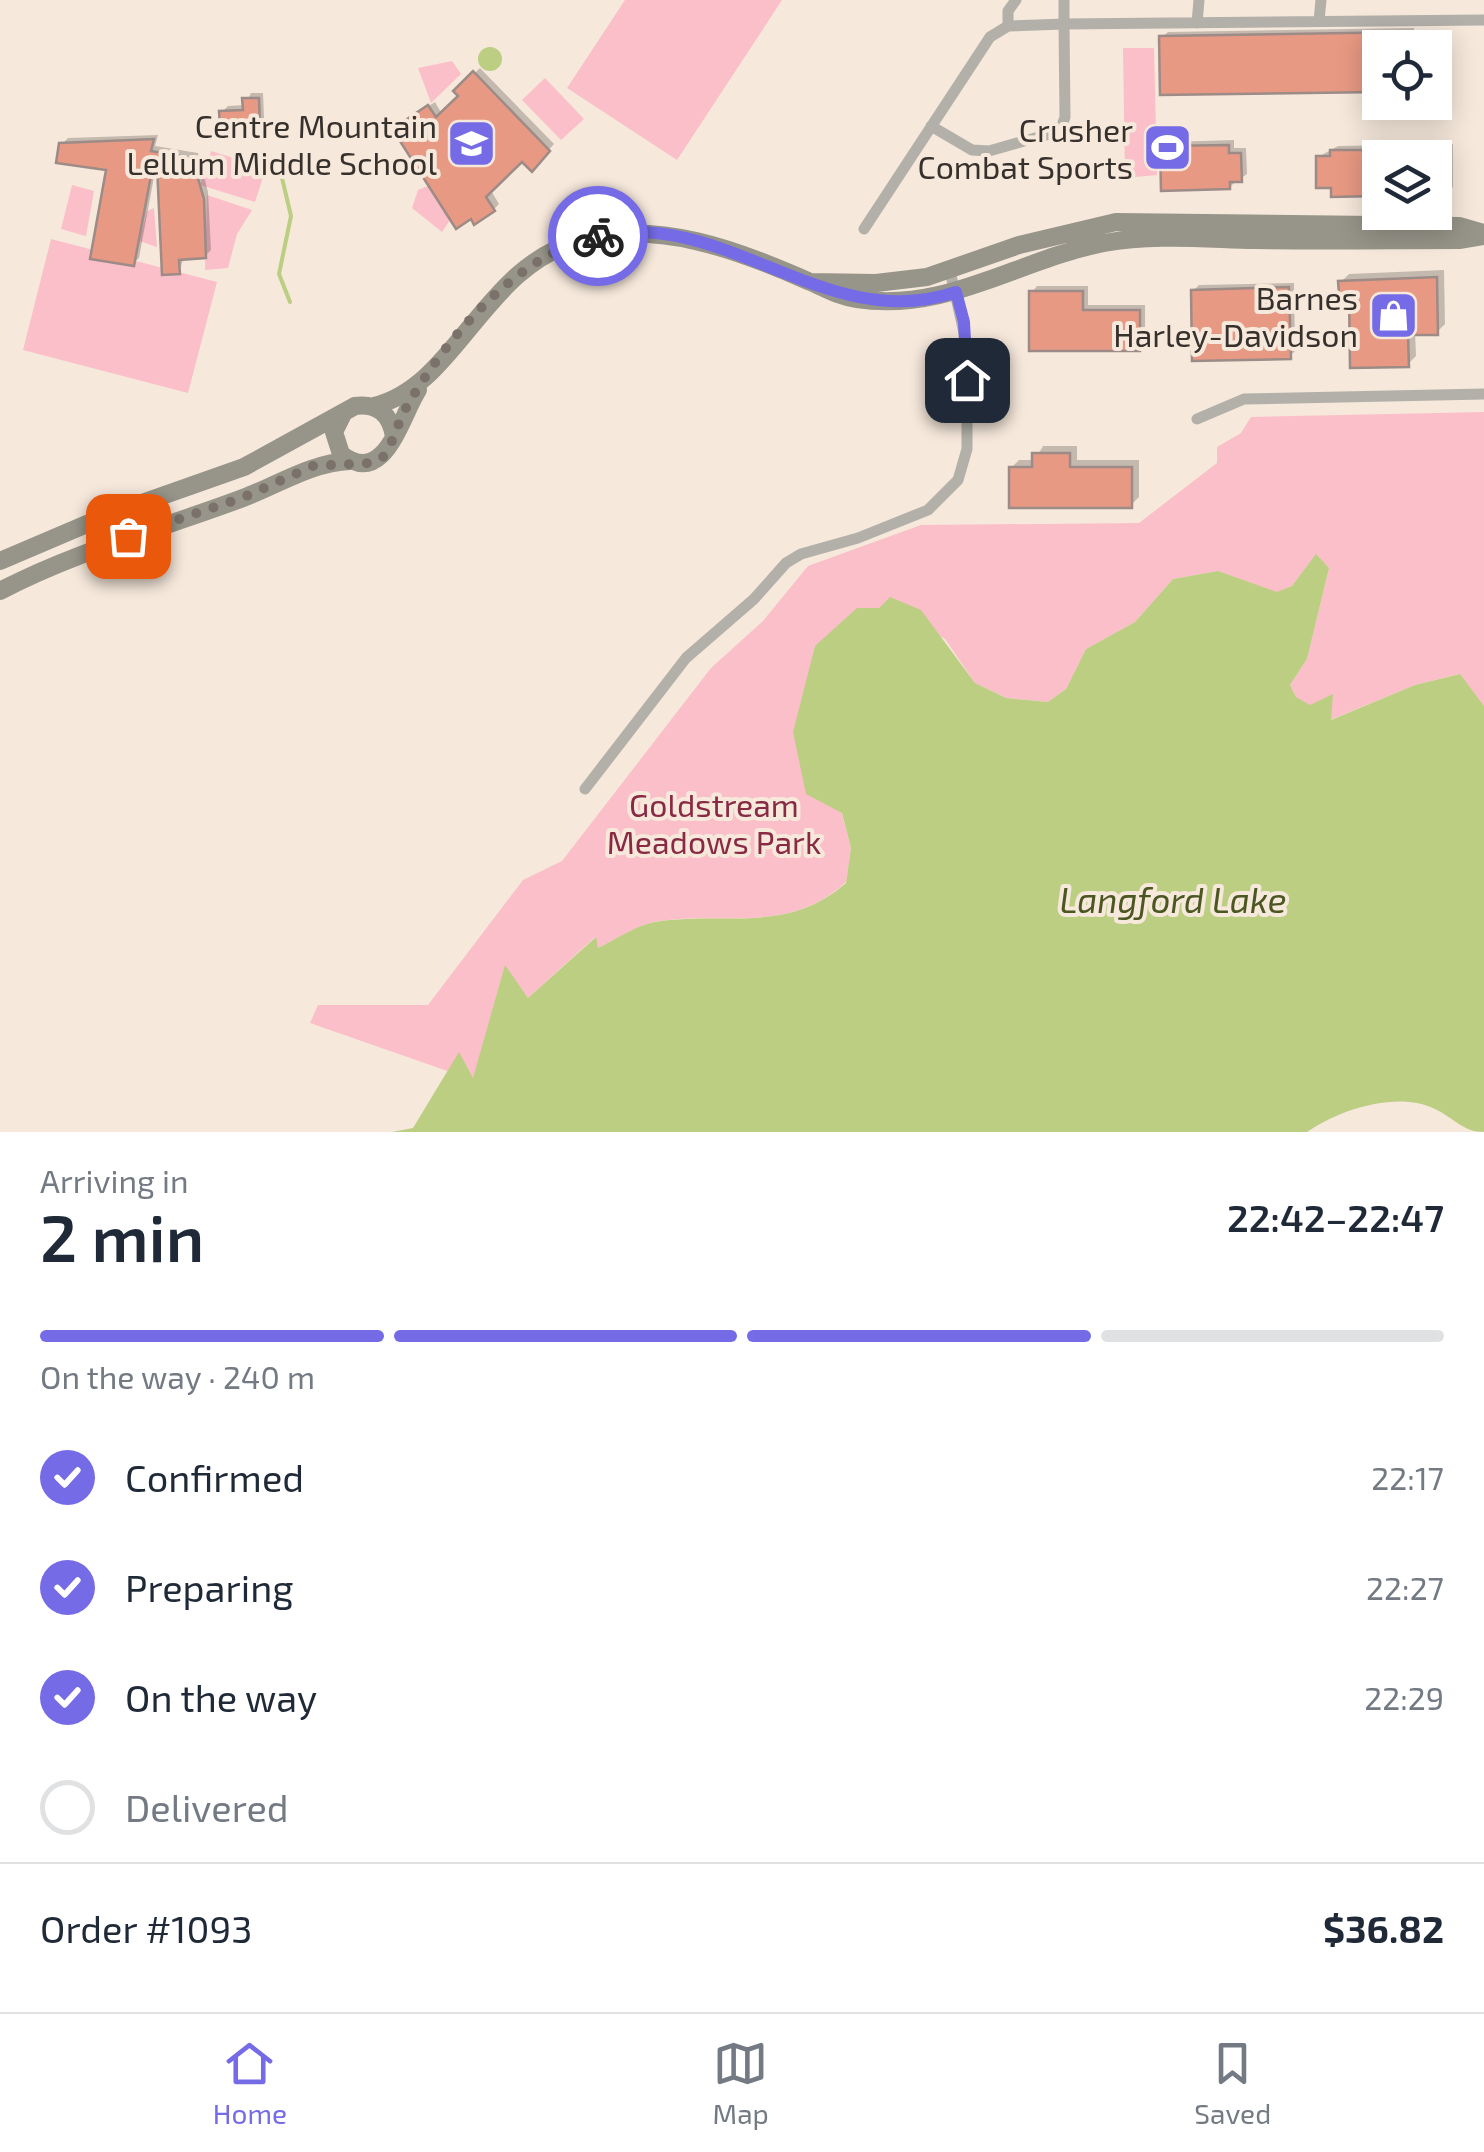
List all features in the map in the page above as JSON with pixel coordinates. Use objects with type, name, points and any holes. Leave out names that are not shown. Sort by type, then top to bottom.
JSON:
[{"type":"main road","points":[[810,282],[888,283],[950,271],[1019,245],[1116,222],[1459,226],[1484,234]]},
{"type":"main road","points":[[0,561],[98,518],[244,467],[355,406],[394,400],[426,374],[510,278],[558,248],[579,240],[630,233],[672,235],[810,282],[829,294],[888,302],[956,292],[1058,254],[1144,238],[1459,240],[1484,234]]},
{"type":"main road","points":[[0,591],[68,558],[242,498],[308,468],[350,461],[373,463],[383,457],[426,374]]},
{"type":"main road","points":[[374,406],[386,415],[394,436]]},
{"type":"main road","points":[[344,412],[337,421],[336,444],[350,461]]},
{"type":"street","points":[[1008,26],[1008,11],[1016,0]]},
{"type":"street","points":[[931,126],[972,150],[989,151],[1060,131],[1066,117],[1064,0]]},
{"type":"street","points":[[1197,23],[1200,0]]},
{"type":"street","points":[[1319,21],[1321,0]]},
{"type":"street","points":[[864,229],[990,37],[1008,26],[1484,20]]},
{"type":"street","points":[[585,789],[686,658],[754,599],[786,563],[801,554],[858,538],[928,510],[958,480],[967,448],[967,346],[950,271]]},
{"type":"street","points":[[1198,419],[1244,400],[1484,394]]},
{"type":"green space","points":[[625,0],[782,0],[677,160],[567,88]]},
{"type":"green space","points":[[1123,48],[1154,48],[1157,175],[1125,178]]},
{"type":"green space","points":[[452,61],[461,74],[431,103],[418,68]]},
{"type":"green space","points":[[545,78],[584,119],[561,140],[522,100]]},
{"type":"green space","points":[[211,151],[266,168],[255,202],[200,185]]},
{"type":"green space","points":[[72,185],[94,191],[86,236],[61,229]]},
{"type":"green space","points":[[428,186],[450,220],[442,232],[412,208],[418,190]]},
{"type":"green space","points":[[207,195],[252,210],[237,234],[228,268],[205,270]]},
{"type":"green space","points":[[154,208],[157,247],[139,241],[147,211]]},
{"type":"green space","points":[[51,239],[217,282],[188,393],[23,350]]},
{"type":"green space","name":"Goldstream Meadows Park","points":[[1484,412],[1484,706],[1459,674],[1415,685],[1330,720],[1296,697],[1290,685],[1307,659],[1329,568],[1316,555],[1292,586],[1277,593],[1218,571],[1173,579],[1135,622],[1086,649],[1066,689],[1048,702],[1006,698],[975,683],[945,639],[886,606],[815,646],[807,682],[851,848],[846,882],[824,899],[778,915],[654,922],[598,948],[595,937],[528,998],[505,966],[473,1080],[310,1023],[318,1005],[428,1005],[523,880],[562,861],[711,668],[763,621],[808,566],[921,525],[1139,523],[1217,463],[1217,447],[1241,433],[1251,417]]},
{"type":"water","points":[[490,47],[502,59],[490,71],[478,59]]},
{"type":"water","name":"Langford Lake","points":[[1316,554],[1329,568],[1307,659],[1290,685],[1296,697],[1310,705],[1333,694],[1331,720],[1415,685],[1460,674],[1484,706],[1484,1132],[1464,1127],[1435,1109],[1404,1101],[1351,1110],[1307,1132],[392,1132],[413,1128],[459,1052],[473,1078],[505,965],[528,998],[596,937],[598,948],[655,922],[778,915],[824,899],[846,883],[851,848],[842,813],[806,794],[793,732],[815,646],[857,608],[879,608],[890,597],[921,610],[975,683],[1006,698],[1048,702],[1066,689],[1086,649],[1135,622],[1173,579],[1218,571],[1277,592],[1292,586]]},
{"type":"building","points":[[1362,33],[1362,92],[1160,95],[1159,36]]},
{"type":"building","name":"Centre Mountain Lellum Middle School","points":[[473,71],[550,151],[532,172],[522,162],[486,197],[495,211],[474,225],[471,219],[456,229],[396,135],[412,125],[407,119],[428,105],[436,117],[458,96],[453,91]]},
{"type":"building","points":[[242,98],[259,98],[260,126],[220,128],[219,111],[243,110]]},
{"type":"building","points":[[154,139],[151,151],[192,158],[204,199],[206,258],[179,260],[180,274],[162,275],[157,166],[153,165],[134,266],[90,259],[106,170],[56,163],[59,143]]},
{"type":"building","points":[[1229,145],[1229,153],[1241,153],[1242,182],[1230,182],[1230,189],[1161,191],[1160,146]]},
{"type":"building","points":[[1330,150],[1362,150],[1362,196],[1331,197],[1331,188],[1316,188],[1316,156],[1330,156]]},
{"type":"building","name":"Barnes Harley-Davidson","points":[[1437,277],[1438,335],[1408,335],[1409,367],[1350,368],[1349,294],[1339,294],[1338,281]]},
{"type":"building","points":[[1289,287],[1291,359],[1192,361],[1191,290]]},
{"type":"building","points":[[1029,291],[1083,291],[1083,310],[1140,310],[1140,351],[1029,351]]},
{"type":"building","points":[[1032,453],[1070,453],[1070,467],[1132,467],[1132,508],[1009,508],[1009,467],[1032,467]]},
{"type":"waterway","points":[[282,178],[291,216],[279,274],[290,302]]},
{"type":"way so far","points":[[128,536],[242,498],[313,466],[350,461],[373,463],[383,457],[426,374],[510,278],[558,248],[598,236]]},
{"type":"place","name":"Centre Mountain Lellum Middle School","points":[[472,143]]},
{"type":"place","name":"Crusher Combat Sports","points":[[1168,147]]},
{"type":"place","name":"Barnes Harley-Davidson","points":[[1393,315]]},
{"type":"route","points":[[598,236],[630,233],[693,240],[810,282],[829,294],[857,299],[916,302],[956,292],[964,322],[967,380]]}]
